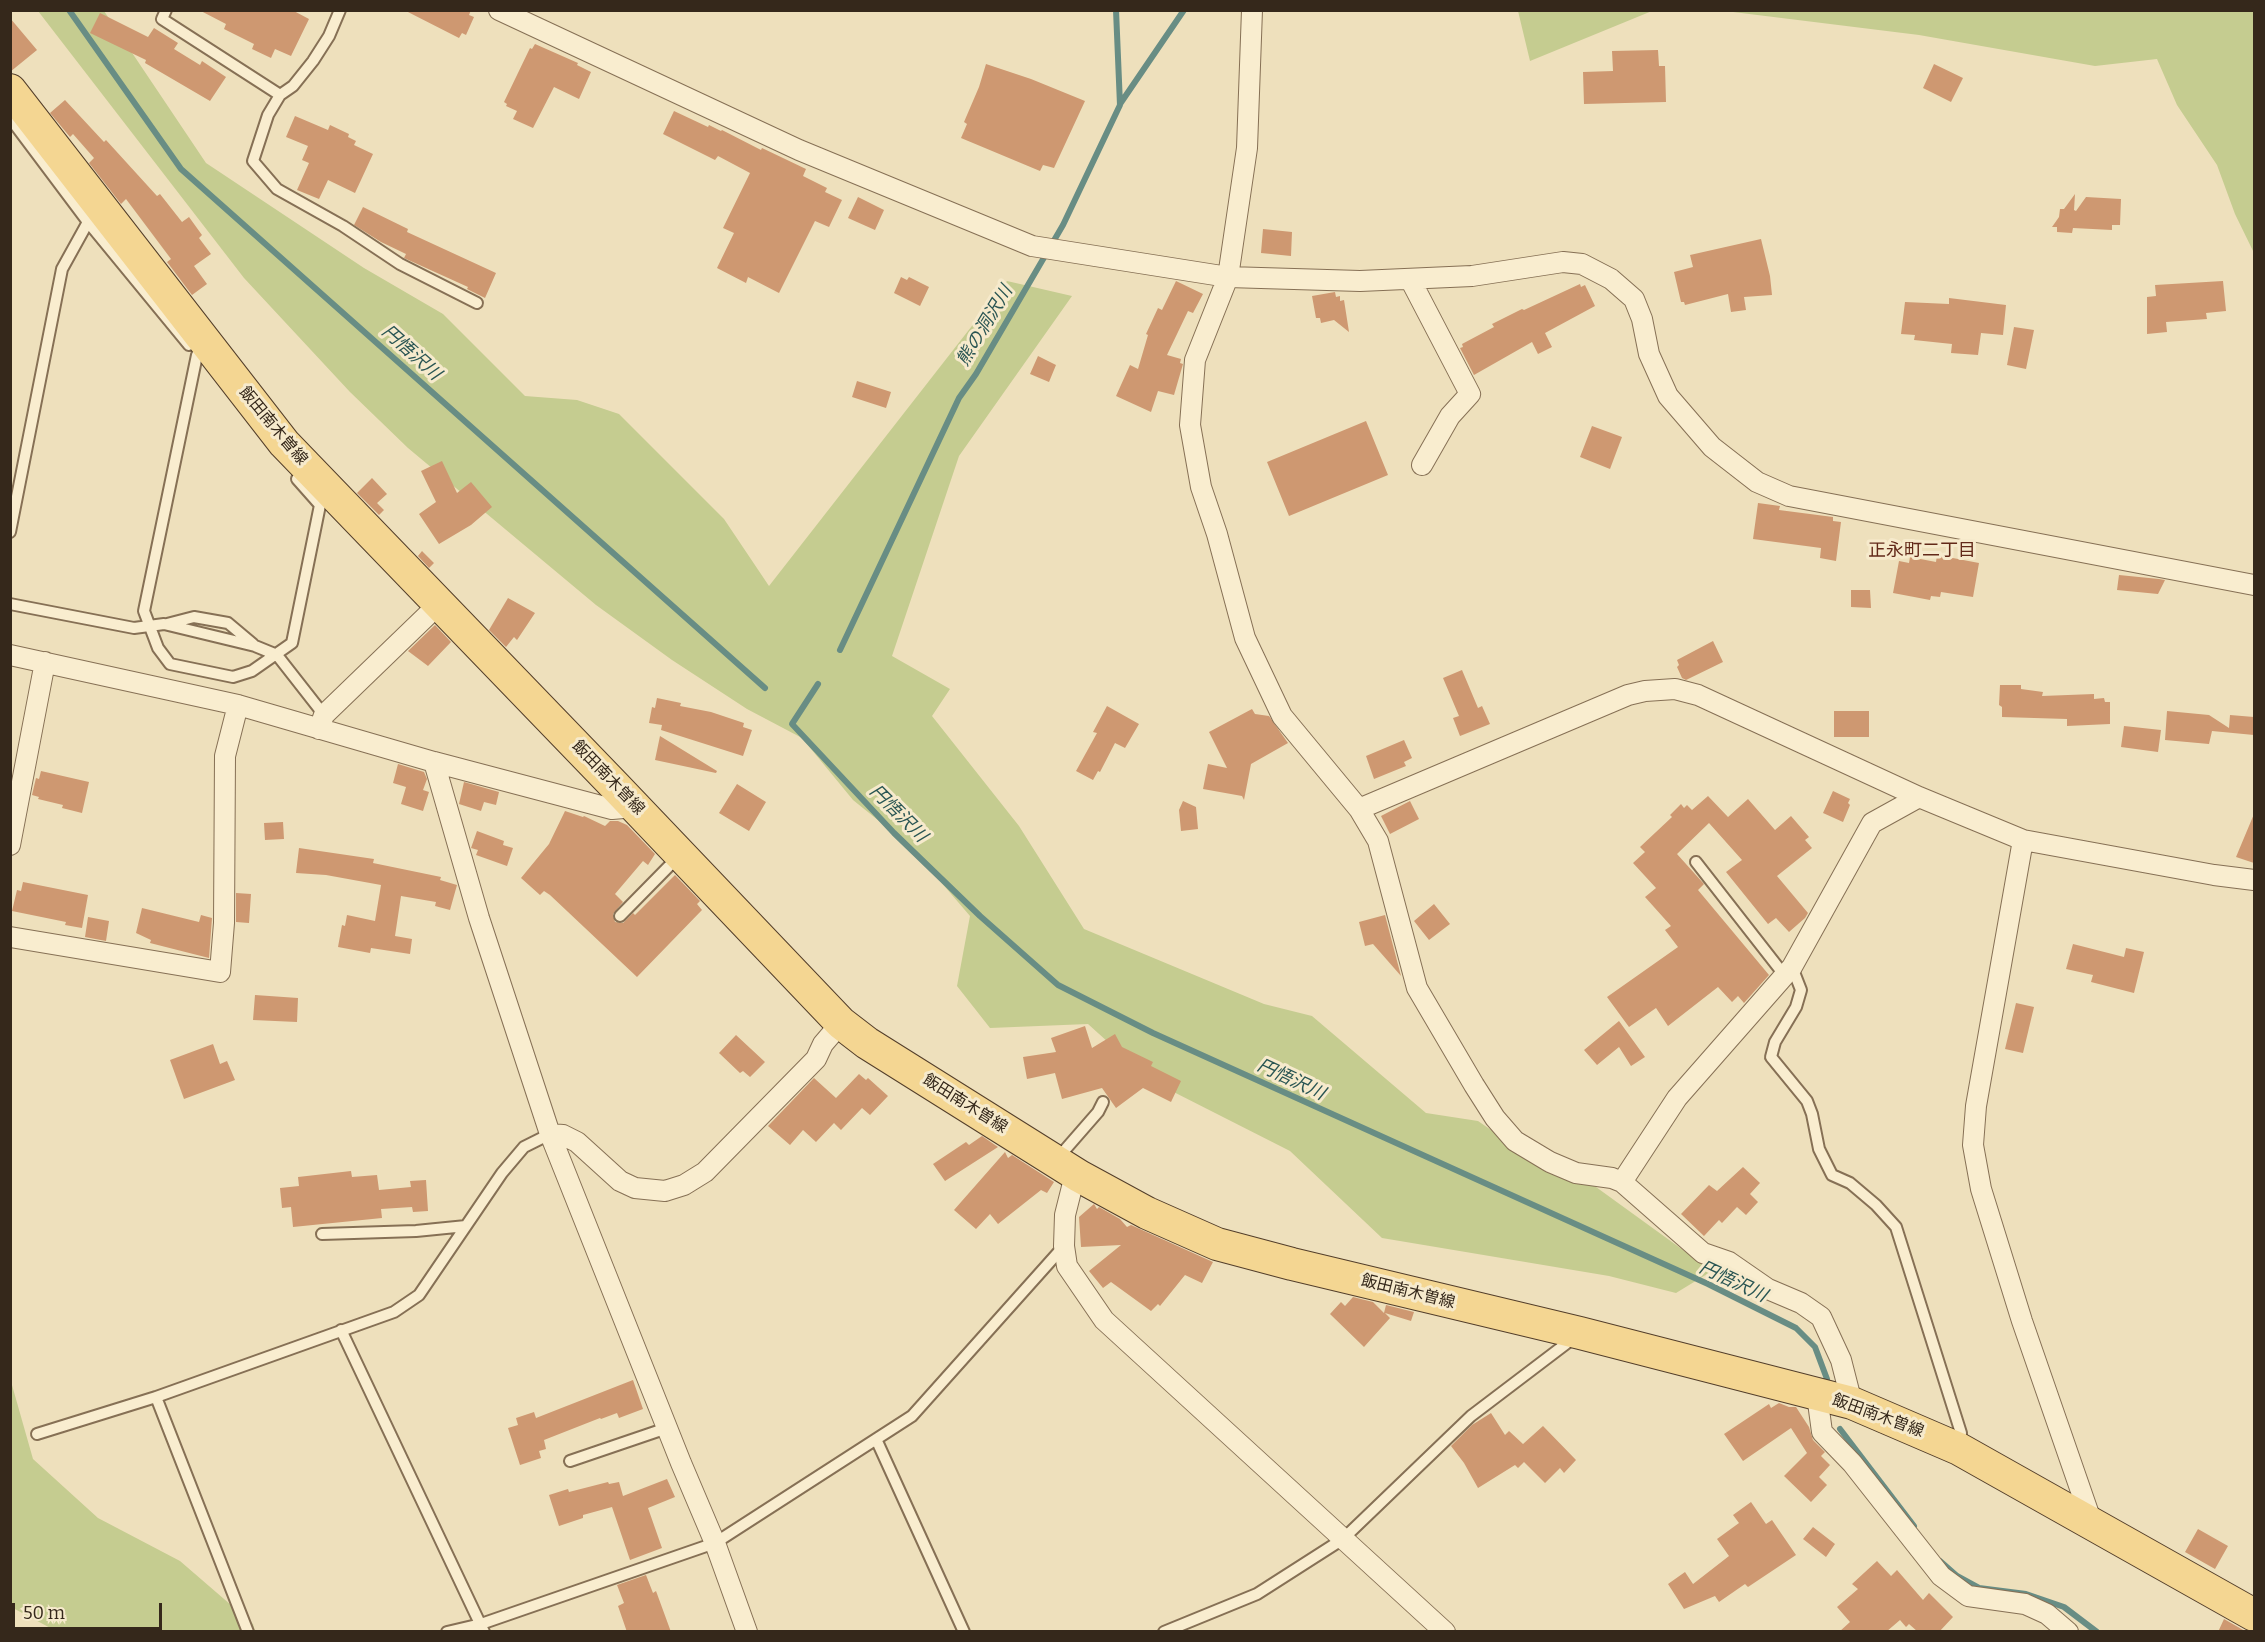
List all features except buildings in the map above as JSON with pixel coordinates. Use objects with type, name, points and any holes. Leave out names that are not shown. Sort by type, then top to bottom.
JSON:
[{"type":"main road","name":"飯田南木曽線","points":[[10,90],[284,443],[841,1023],[867,1043],[1067,1169],[1147,1213],[1217,1244],[1580,1333],[1852,1403],[1959,1449],[2254,1615]]},
{"type":"street","points":[[499,10],[799,150],[1032,246],[1228,277],[1360,281],[1472,276],[1563,261],[1582,264],[1611,279],[1634,299],[1642,319],[1649,354],[1668,396],[1712,447],[1757,482],[1789,496],[2254,585]]},
{"type":"street","points":[[1252,10],[1246,148],[1228,277],[1195,360],[1190,425],[1201,488],[1217,534],[1245,638],[1282,716],[1359,809],[1377,841],[1418,988],[1495,1118],[1515,1141],[1550,1162],[1576,1173],[1612,1178],[1622,1182],[1702,1253],[1729,1262],[1768,1289],[1801,1303],[1821,1317],[1841,1360],[1852,1403]]},
{"type":"street","points":[[1410,279],[1470,394],[1450,416],[1422,465]]},
{"type":"street","points":[[322,722],[440,603]]},
{"type":"street","points":[[10,655],[322,722],[434,762],[612,809],[635,807]]},
{"type":"street","points":[[10,845],[45,662]]},
{"type":"street","points":[[1359,809],[1628,695],[1645,691],[1675,689],[1698,695],[1918,797],[2023,840],[2214,875],[2254,880]]},
{"type":"street","points":[[10,937],[220,972],[224,923],[225,756],[238,705]]},
{"type":"street","points":[[434,762],[479,918],[550,1134],[715,1543],[747,1632]]},
{"type":"street","points":[[1622,1182],[1677,1098],[1788,972],[1872,823],[1918,797]]},
{"type":"street","points":[[2023,840],[1976,1106],[1973,1145],[1981,1189],[2022,1321],[2092,1523]]},
{"type":"street","points":[[550,1134],[577,1142],[620,1181],[635,1188],[665,1191],[684,1185],[705,1172],[816,1059],[823,1044],[841,1023]]},
{"type":"street","points":[[1067,1169],[1072,1186],[1065,1215],[1064,1246],[1067,1266],[1104,1320],[1445,1632]]},
{"type":"street","points":[[1817,1395],[1822,1432],[1852,1463],[1941,1576],[1968,1596],[2025,1604],[2047,1614],[2068,1632]]},
{"type":"lane","points":[[166,10],[162,19],[280,95]]},
{"type":"lane","points":[[340,10],[329,36],[313,62],[293,86],[280,95],[268,115],[253,161],[277,189],[343,226],[400,264],[477,303]]},
{"type":"lane","points":[[10,118],[88,222],[200,360],[144,610],[158,648],[170,664],[233,677],[252,671],[292,643],[320,505],[289,469]]},
{"type":"lane","points":[[10,532],[62,269],[88,222]]},
{"type":"lane","points":[[10,604],[134,628],[194,617],[228,623],[255,646],[277,655],[322,722]]},
{"type":"lane","points":[[620,916],[681,854]]},
{"type":"lane","points":[[1696,862],[1801,990],[1796,1007],[1775,1042],[1771,1058],[1806,1101],[1812,1114],[1819,1149],[1832,1174],[1850,1183],[1876,1205],[1896,1227],[1961,1433],[1959,1449]]},
{"type":"lane","points":[[1067,1169],[1102,1102]]},
{"type":"lane","points":[[37,1434],[156,1397],[394,1312],[419,1295],[502,1173],[524,1148],[550,1134]]},
{"type":"lane","points":[[322,1234],[416,1231],[466,1226]]},
{"type":"lane","points":[[447,1632],[482,1628],[715,1543],[912,1416],[1064,1246]]},
{"type":"lane","points":[[341,1330],[482,1628]]},
{"type":"lane","points":[[1164,1632],[1257,1594],[1343,1539],[1471,1416],[1580,1333]]},
{"type":"lane","points":[[156,1397],[248,1632]]},
{"type":"lane","points":[[570,1461],[667,1428]]},
{"type":"lane","points":[[876,1439],[964,1632]]},
{"type":"green space","points":[[1518,10],[1652,11],[1530,61]]},
{"type":"green space","points":[[38,11],[104,11],[206,163],[364,268],[443,314],[525,396],[577,400],[619,414],[724,519],[769,586],[1007,281],[1072,296],[959,456],[892,656],[950,689],[932,716],[1019,826],[1084,929],[1264,1004],[1312,1016],[1426,1113],[1478,1121],[1526,1154],[1596,1187],[1712,1271],[1676,1293],[1609,1276],[1382,1238],[1290,1151],[1150,1080],[1088,1024],[990,1028],[957,986],[970,916],[910,846],[853,800],[802,738],[747,709],[672,660],[596,605],[408,448],[350,392],[244,278]]},
{"type":"green space","points":[[1725,11],[2254,11],[2254,253],[2235,214],[2217,165],[2177,105],[2157,59],[2095,66],[1919,35]]},
{"type":"green space","points":[[10,1378],[33,1459],[98,1518],[180,1561],[253,1624],[255,1631],[56,1631],[11,1607]]},
{"type":"waterway","name":"円悟沢川","points":[[69,10],[181,169],[765,688]]},
{"type":"waterway","name":"熊の洞沢川","points":[[840,650],[959,398],[976,374],[1063,225],[1120,105],[1116,10]]},
{"type":"waterway","points":[[1120,104],[1184,10]]},
{"type":"waterway","name":"円悟沢川","points":[[818,684],[792,724],[894,833],[980,916],[1058,985],[1153,1033],[1708,1284],[1796,1328],[1815,1347],[1827,1379]]},
{"type":"waterway","name":"円悟沢川","points":[[1840,1429],[1914,1526]]},
{"type":"waterway","name":"円悟沢川","points":[[1940,1561],[1957,1576],[1979,1588],[2026,1594],[2064,1607],[2097,1632]]},
{"type":"district","name":"正永町二丁目","points":[[1922,551]]}]
